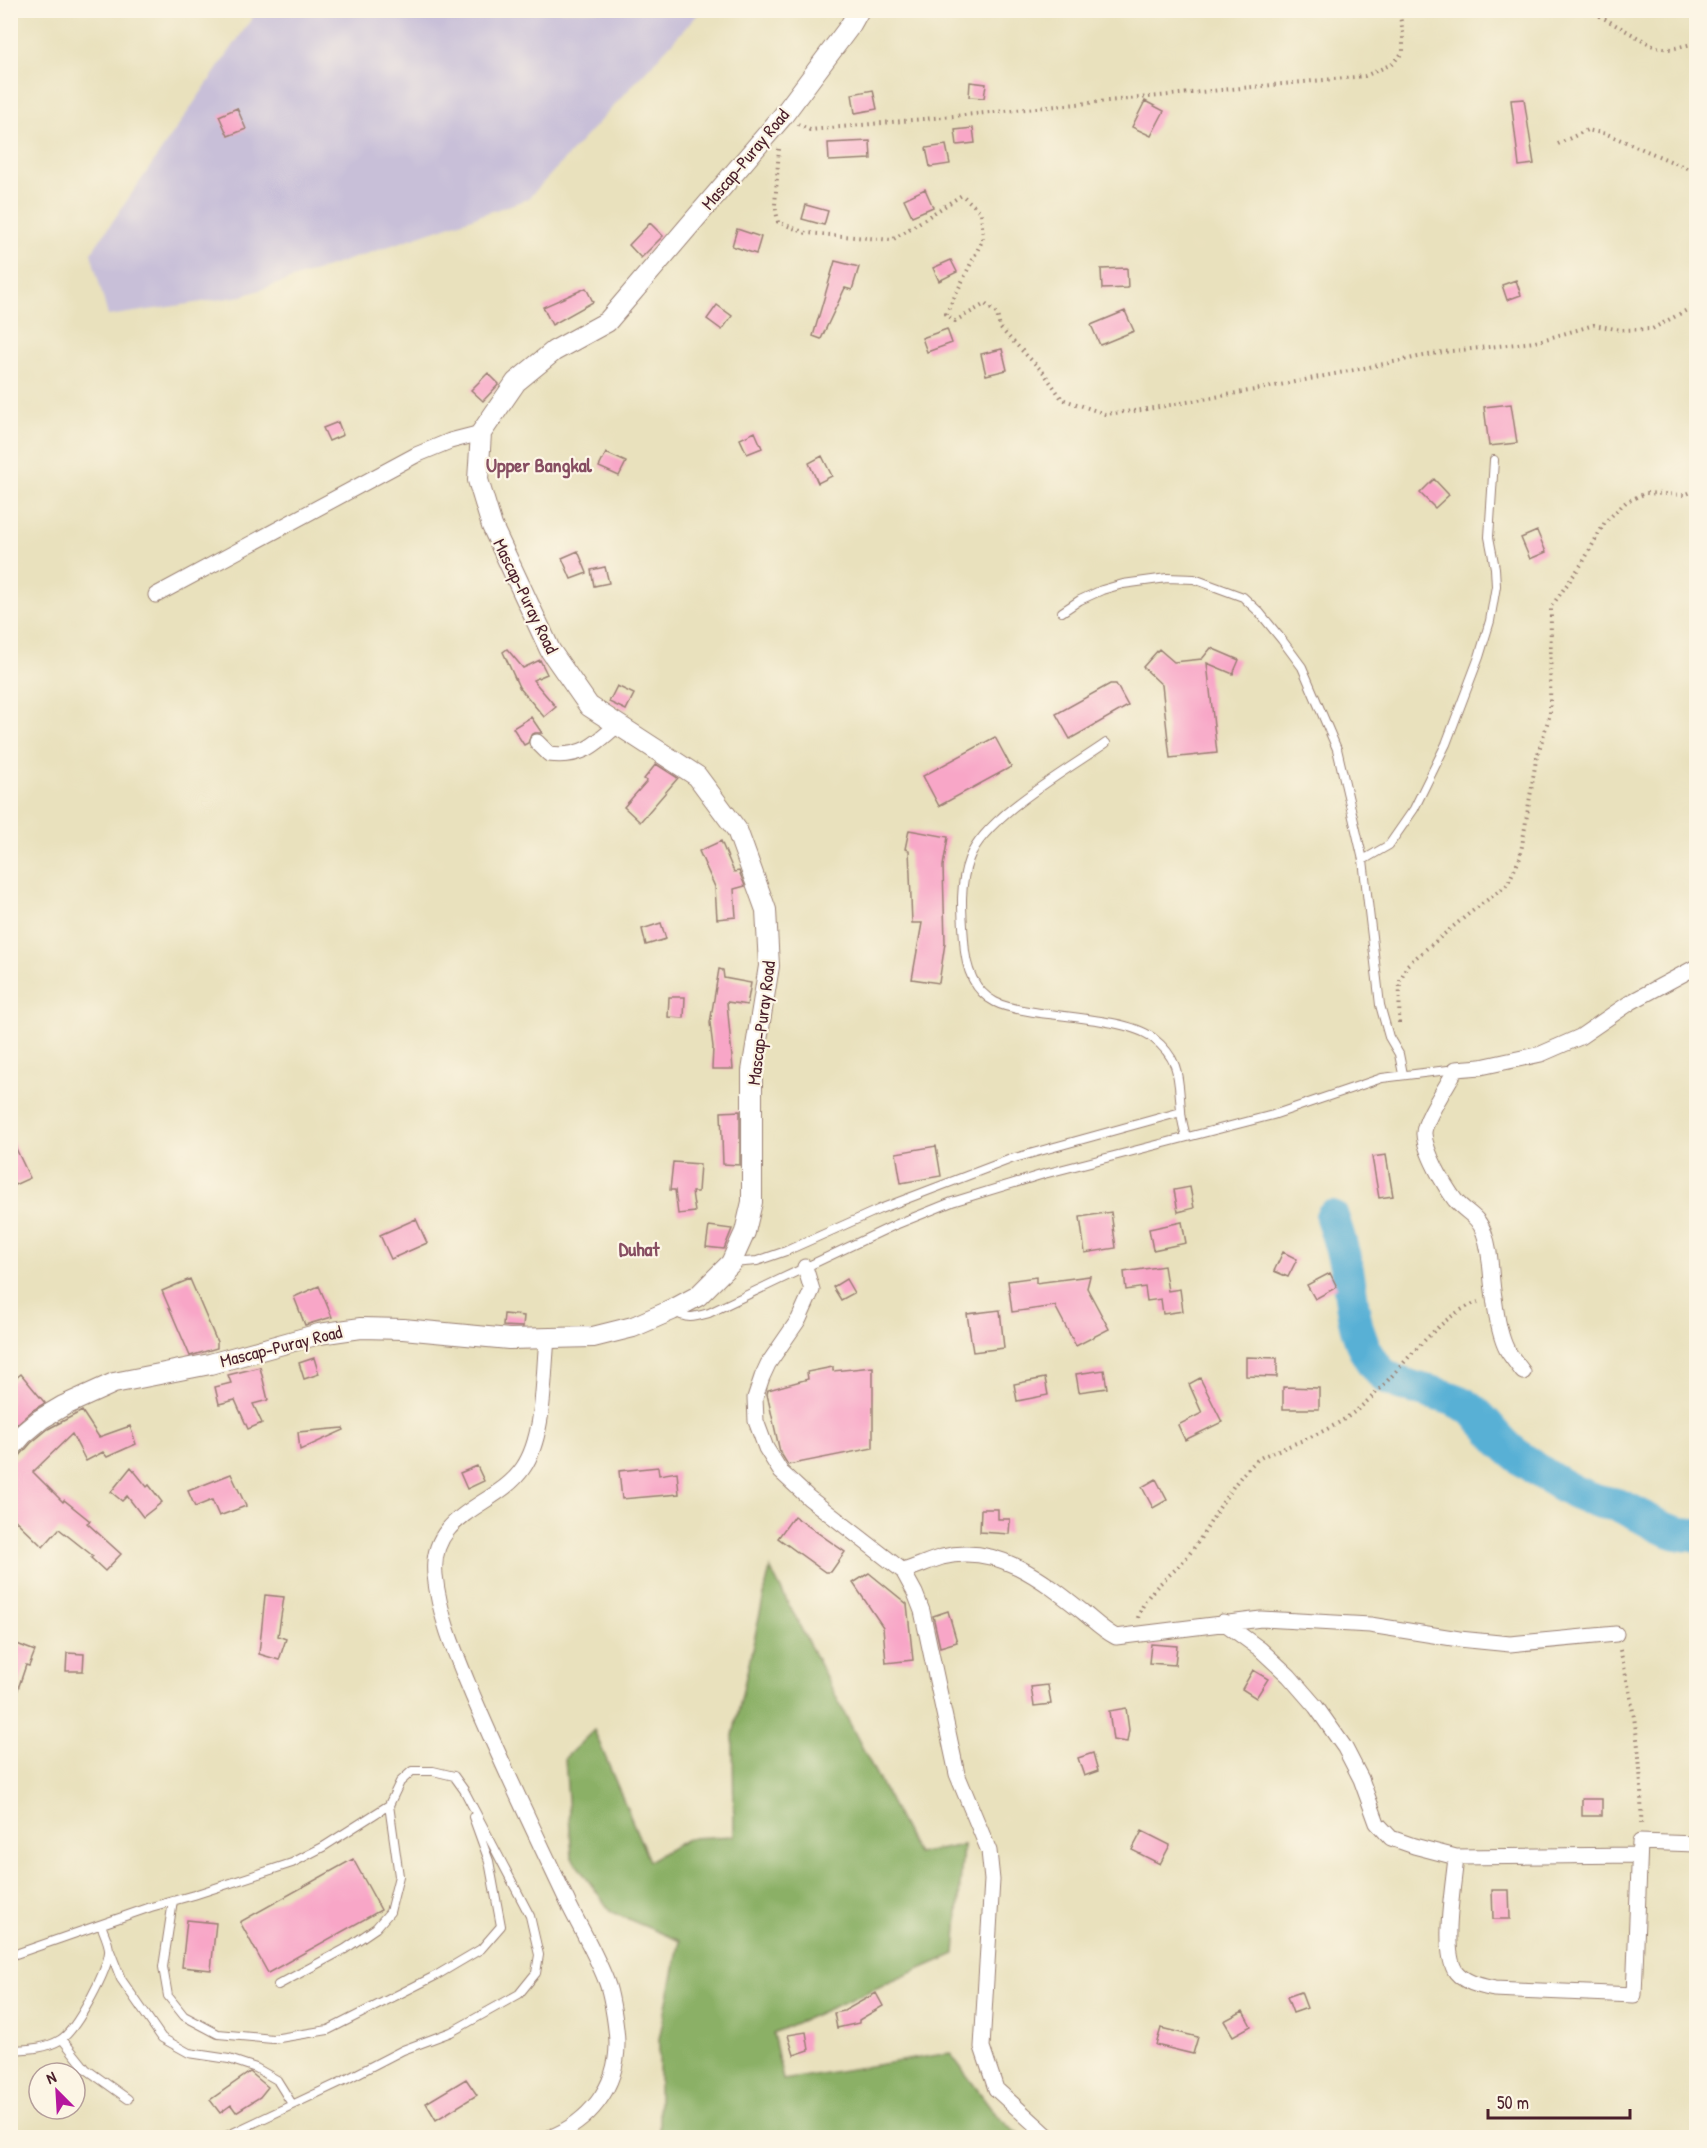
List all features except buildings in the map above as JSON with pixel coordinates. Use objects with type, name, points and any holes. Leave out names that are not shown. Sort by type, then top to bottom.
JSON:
[{"type":"street","name":"Mascap-Puray Road","points":[[10,1449],[41,1419],[63,1406],[114,1383],[210,1364],[320,1334],[372,1328],[423,1330],[509,1339],[592,1337],[633,1327],[672,1310],[698,1296],[731,1263],[745,1232],[752,1202],[752,1071],[769,966],[766,910],[737,830],[697,776],[589,706],[550,650],[492,526],[478,480],[481,433],[516,382],[554,351],[607,322],[782,117],[850,26],[859,10]]},
{"type":"street","points":[[156,595],[416,455],[450,441],[481,433]]},
{"type":"street","points":[[537,742],[549,754],[574,754],[600,740],[618,724]]},
{"type":"street","points":[[1523,1372],[1507,1349],[1494,1296],[1490,1253],[1484,1233],[1477,1218],[1456,1201],[1426,1148],[1424,1132],[1427,1118],[1436,1107],[1456,1069],[1492,1065],[1541,1053],[1580,1037],[1631,1002],[1696,967]]},
{"type":"street","points":[[805,1267],[812,1290],[799,1319],[768,1364],[762,1377],[755,1398],[756,1421],[766,1448],[781,1472],[809,1498],[903,1571],[915,1593],[922,1611],[957,1774],[989,1851],[992,1880],[982,2047],[996,2089],[1050,2138]]},
{"type":"street","points":[[547,1339],[537,1436],[523,1468],[506,1485],[474,1506],[451,1526],[436,1550],[434,1573],[441,1610],[468,1684],[504,1766],[608,1986],[617,2042],[613,2072],[602,2097],[593,2110],[580,2122],[549,2138]]},
{"type":"street","points":[[903,1571],[944,1557],[972,1554],[994,1557],[1020,1566],[1102,1629],[1116,1637],[1223,1622],[1272,1619],[1370,1624],[1459,1639],[1510,1644],[1616,1634]]},
{"type":"street","points":[[1223,1622],[1260,1649],[1289,1676],[1316,1707],[1345,1748],[1361,1779],[1377,1822],[1391,1838],[1456,1857],[1696,1844]]},
{"type":"street","points":[[1456,1857],[1449,1937],[1450,1957],[1457,1972],[1473,1984],[1494,1989],[1634,1995],[1640,1848]]},
{"type":"lane","points":[[1363,860],[1389,845],[1414,808],[1446,744],[1479,657],[1490,621],[1496,586],[1489,537],[1494,460]]},
{"type":"lane","points":[[1062,612],[1080,600],[1123,584],[1167,578],[1194,579],[1243,597],[1260,613],[1302,667],[1337,749],[1363,860],[1380,1005],[1389,1037],[1399,1054],[1403,1074]]},
{"type":"lane","points":[[1106,743],[1019,804],[986,832],[969,858],[961,889],[965,962],[976,985],[994,1002],[1019,1010],[1129,1026],[1152,1037],[1172,1055],[1179,1075],[1181,1112],[1186,1137]]},
{"type":"lane","points":[[672,1310],[681,1316],[692,1317],[709,1313],[895,1225],[952,1202],[1044,1174],[1273,1115],[1382,1078],[1456,1069]]},
{"type":"lane","points":[[731,1263],[757,1261],[786,1251],[889,1205],[1011,1159],[1181,1112]]},
{"type":"lane","points":[[10,1956],[151,1907],[292,1863],[323,1847],[389,1805],[400,1782],[412,1772],[433,1770],[454,1776],[464,1790],[530,1916],[539,1955],[536,1973],[519,1994],[451,2032],[403,2050],[222,2138]]},
{"type":"lane","points":[[173,1901],[163,1967],[168,1996],[184,2016],[218,2034],[273,2039],[328,2030],[437,1975],[481,1949],[501,1926],[489,1861],[464,1790]]},
{"type":"lane","points":[[278,1985],[345,1949],[376,1928],[390,1912],[399,1876],[389,1805]]},
{"type":"lane","points":[[101,1926],[121,1979],[162,2038],[189,2053],[230,2060],[256,2068],[277,2080],[292,2104]]},
{"type":"lane","points":[[10,2050],[41,2048],[62,2039],[94,1995],[110,1951]]},
{"type":"lane","points":[[62,2039],[86,2069],[128,2099]]},
{"type":"path","points":[[1398,10],[1403,33],[1403,52],[1392,64],[1365,76],[810,130],[782,117],[775,205],[778,222],[806,233],[892,240],[962,195],[981,212],[983,239],[946,314],[955,321],[985,304],[998,314],[1000,328],[1044,373],[1062,399],[1105,414],[1142,410],[1443,352],[1535,342],[1594,325],[1621,330],[1652,329],[1696,306]]},
{"type":"path","points":[[1589,10],[1654,47],[1671,49],[1696,43]]},
{"type":"path","points":[[1558,144],[1587,130],[1607,134],[1696,172]]},
{"type":"path","points":[[1399,1054],[1400,981],[1407,965],[1507,885],[1520,858],[1536,760],[1550,714],[1551,607],[1583,562],[1605,522],[1626,502],[1646,493],[1684,495],[1696,490]]},
{"type":"path","points":[[1133,1636],[1141,1609],[1159,1582],[1185,1559],[1240,1477],[1257,1460],[1332,1428],[1355,1412],[1438,1328],[1474,1303],[1494,1296]]},
{"type":"path","points":[[1616,1634],[1629,1683],[1639,1739],[1640,1848]]},
{"type":"shaded area","points":[[257,11],[701,11],[528,199],[242,296],[108,316],[91,253]]},
{"type":"green space","points":[[770,1568],[917,1854],[963,1845],[955,1954],[773,2033],[783,2080],[950,2053],[998,2117],[1021,2137],[659,2137],[659,2039],[680,1941],[611,1912],[572,1858],[565,1758],[594,1730],[649,1861],[689,1838],[734,1836],[733,1735]]},
{"type":"waterway","points":[[1332,1217],[1347,1270],[1358,1333],[1369,1356],[1384,1375],[1404,1385],[1460,1402],[1481,1419],[1513,1452],[1574,1492],[1627,1509],[1665,1529],[1696,1535]]},
{"type":"district","name":"Upper Bangkal","points":[[539,464]]},
{"type":"district","name":"Duhat","points":[[639,1248]]}]
